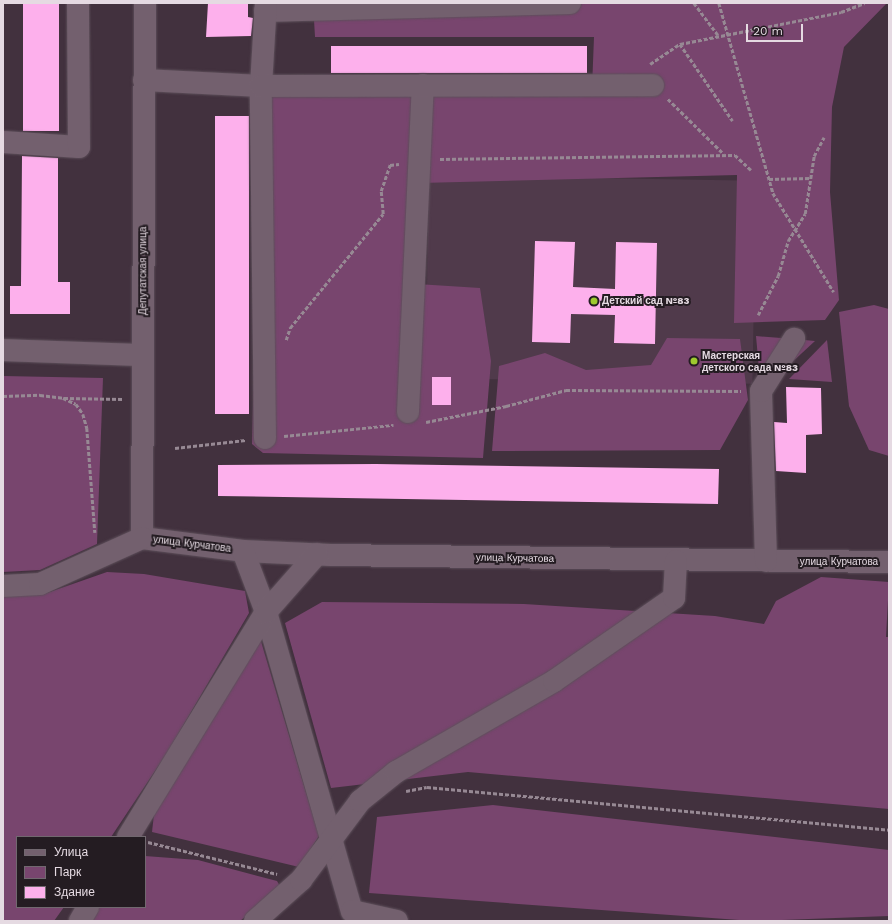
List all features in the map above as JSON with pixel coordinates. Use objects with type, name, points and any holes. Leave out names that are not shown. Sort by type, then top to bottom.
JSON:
[{"type":"street","points":[[3,142],[79,147],[78,3]]},
{"type":"street","name":"Депутатская улица","points":[[142,538],[145,3]]},
{"type":"street","points":[[265,438],[261,86],[265,7],[570,3]]},
{"type":"street","points":[[144,80],[261,86],[654,85]]},
{"type":"street","points":[[410,420],[423,85]]},
{"type":"street","points":[[766,561],[761,391],[794,339]]},
{"type":"street","points":[[3,350],[142,355]]},
{"type":"street","points":[[3,586],[40,584],[142,538]]},
{"type":"street","name":"улица Курчатова","points":[[142,538],[243,551],[317,554],[676,561],[889,562]]},
{"type":"street","points":[[243,551],[266,612],[352,911],[397,921]]},
{"type":"street","points":[[129,836],[266,612],[317,554]]},
{"type":"street","points":[[255,921],[301,880],[360,801],[396,772],[554,681],[674,598],[676,561]]},
{"type":"street","points":[[80,921],[87,908]]},
{"type":"path","points":[[694,3],[718,35]]},
{"type":"path","points":[[719,3],[773,193],[796,228],[834,292]]},
{"type":"path","points":[[724,155],[639,70],[680,44],[727,33],[841,12],[864,3]]},
{"type":"path","points":[[680,44],[733,122]]},
{"type":"path","points":[[758,315],[778,276],[788,241],[804,214],[814,156],[824,137]]},
{"type":"path","points":[[435,160],[735,155],[751,170]]},
{"type":"path","points":[[286,340],[300,316],[383,214],[381,191],[390,165],[405,163]]},
{"type":"path","points":[[769,180],[811,178]]},
{"type":"path","points":[[175,448],[410,420],[506,406],[566,390],[761,391]]},
{"type":"path","points":[[3,396],[40,395],[63,398],[142,400]]},
{"type":"path","points":[[63,398],[76,404],[87,428],[94,534]]},
{"type":"path","points":[[397,793],[427,787],[889,830]]},
{"type":"path","points":[[146,841],[301,880]]},
{"type":"shaded area","points":[[429,175],[756,181],[752,384],[425,378]]},
{"type":"green space","points":[[313,3],[887,3],[844,47],[832,107],[830,192],[839,300],[825,320],[734,323],[737,175],[420,183],[417,284],[480,288],[491,361],[483,458],[263,453],[252,444],[261,86],[592,88],[594,37],[315,37]]},
{"type":"green space","points":[[874,305],[889,309],[889,456],[869,450],[849,406],[839,312]]},
{"type":"green space","points":[[756,336],[794,339],[815,341],[761,391]]},
{"type":"green space","points":[[667,338],[740,339],[748,400],[720,450],[492,451],[499,366],[545,353],[586,370],[651,365]]},
{"type":"green space","points":[[827,340],[832,382],[789,379]]},
{"type":"green space","points":[[3,376],[103,378],[97,544],[40,570],[3,572]]},
{"type":"green space","points":[[107,572],[144,574],[245,591],[249,613],[167,753],[112,836],[16,836],[16,908],[63,908],[54,921],[3,921],[3,596],[44,594]]},
{"type":"green space","points":[[821,577],[889,582],[886,637],[889,637],[889,809],[468,772],[331,788],[285,623],[322,602],[524,604],[715,616],[764,624],[776,601]]},
{"type":"green space","points":[[260,638],[319,836],[299,867],[152,832],[155,805]]},
{"type":"green space","points":[[493,805],[889,850],[889,916],[753,921],[369,893],[377,817]]},
{"type":"green space","points":[[146,856],[198,860],[277,881],[281,888],[240,921],[90,921],[97,908],[146,908]]},
{"type":"building","points":[[23,3],[59,3],[59,131],[23,131]]},
{"type":"building","points":[[208,3],[248,3],[248,17],[253,18],[251,36],[206,37]]},
{"type":"building","points":[[331,46],[587,46],[587,73],[331,73]]},
{"type":"building","points":[[215,116],[249,116],[249,414],[215,414]]},
{"type":"building","points":[[22,156],[58,158],[58,282],[70,282],[70,314],[10,314],[10,286],[21,286]]},
{"type":"building","name":"Детский сад №83","points":[[535,241],[575,242],[573,287],[615,289],[616,242],[657,243],[655,344],[614,343],[615,315],[571,314],[570,343],[532,342]]},
{"type":"building","points":[[432,377],[451,377],[451,405],[432,405]]},
{"type":"building","points":[[786,387],[821,388],[822,434],[806,435],[806,473],[776,471],[774,422],[787,423]]},
{"type":"building","points":[[376,464],[719,469],[718,504],[218,496],[218,465]]},
{"type":"place","name":"Детский сад №83","points":[[594,301]]},
{"type":"place","name":"Мастерская детского сада №83","points":[[694,361]]}]
